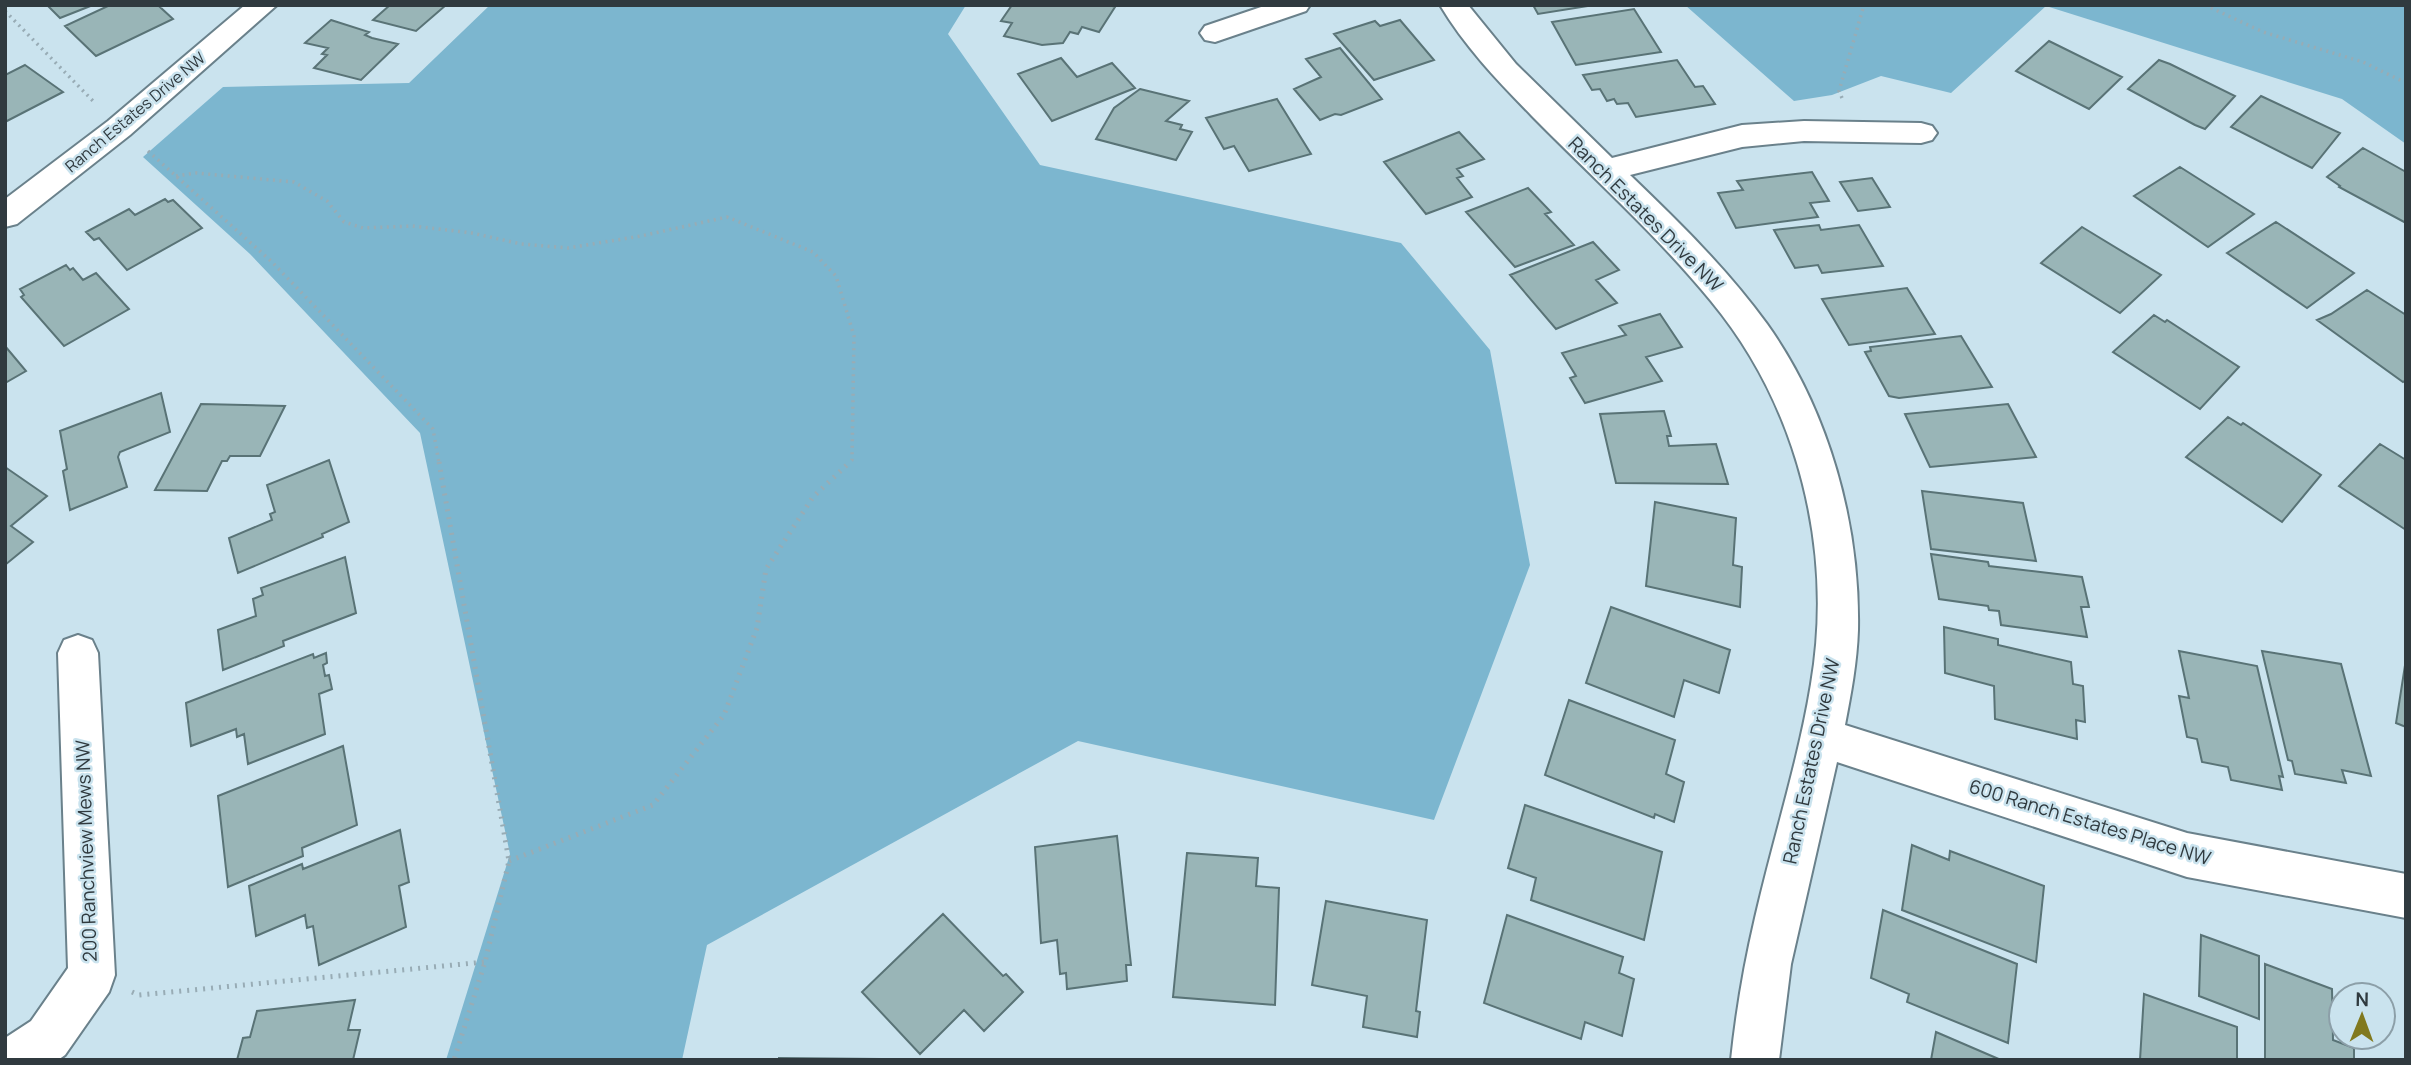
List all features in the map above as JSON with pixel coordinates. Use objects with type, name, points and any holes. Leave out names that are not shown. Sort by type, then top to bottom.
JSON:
[{"type":"street","name":"Ranch Estates Drive NW","points":[[5,216],[119,128],[263,5]]},
{"type":"street","points":[[1215,33],[1296,5]]},
{"type":"street","name":"Ranch Estates Drive NW","points":[[1454,5],[1461,18],[1515,81],[1603,171],[1698,262],[1730,299],[1783,382],[1804,428],[1820,477],[1832,527],[1838,578],[1838,630],[1820,737],[1771,935],[1759,1007],[1755,1060]]},
{"type":"street","points":[[1603,171],[1742,136],[1804,131],[1921,133]]},
{"type":"street","name":"200 Ranchview Mews NW","points":[[14,1060],[48,1038],[92,975],[78,653]]},
{"type":"street","name":"600 Ranch Estates Place NW","points":[[1820,737],[2187,855],[2406,896]]},
{"type":"path","points":[[1856,133],[1839,91],[1864,5]]},
{"type":"path","points":[[2205,5],[2263,32],[2363,62],[2406,83]]},
{"type":"path","points":[[5,11],[119,128],[271,261],[433,429],[509,861],[485,962],[454,1060]]},
{"type":"path","points":[[176,176],[196,173],[294,182],[327,201],[344,222],[363,228],[412,226],[556,247],[641,236],[727,217],[813,253],[836,276],[853,336],[852,460],[813,497],[766,569],[757,628],[724,715],[653,805],[509,861]]},
{"type":"path","points":[[92,975],[139,995],[485,962]]},
{"type":"shaded area","points":[[490,5],[966,5],[948,34],[1040,165],[1401,243],[1490,350],[1530,565],[1434,820],[1078,741],[707,945],[682,1060],[446,1060],[510,854],[420,433],[250,254],[143,157],[223,87],[409,83]]},
{"type":"shaded area","points":[[1685,5],[2406,5],[2406,144],[2342,99],[2046,6],[1951,93],[1881,76],[1832,95],[1794,101]]},
{"type":"building","points":[[47,5],[93,5],[60,18]]},
{"type":"building","points":[[110,5],[165,5],[160,7],[173,19],[96,56],[65,26]]},
{"type":"building","points":[[390,5],[446,5],[416,31],[373,20]]},
{"type":"building","points":[[1012,5],[1115,7],[1099,32],[1082,27],[1078,34],[1070,32],[1063,43],[1042,45],[1004,36],[1012,23],[1001,21]]},
{"type":"building","points":[[1533,5],[1594,5],[1538,14]]},
{"type":"building","points":[[1634,9],[1661,52],[1576,65],[1552,22]]},
{"type":"building","points":[[331,20],[369,32],[365,35],[372,38],[398,44],[361,80],[314,68],[327,55],[322,54],[328,48],[305,43]]},
{"type":"building","points":[[1400,20],[1434,60],[1374,80],[1334,34],[1375,21],[1380,26]]},
{"type":"building","points":[[2049,41],[2122,77],[2089,109],[2016,71]]},
{"type":"building","points":[[1340,48],[1382,99],[1320,120],[1294,89],[1321,77],[1306,59]]},
{"type":"building","points":[[1061,58],[1077,77],[1112,63],[1135,88],[1052,121],[1018,74]]},
{"type":"building","points":[[1677,60],[1695,87],[1703,86],[1715,104],[1636,117],[1628,103],[1617,104],[1614,99],[1607,101],[1600,89],[1592,90],[1583,75]]},
{"type":"building","points":[[2159,60],[2235,96],[2205,129],[2195,125],[2128,89]]},
{"type":"building","points":[[25,65],[63,92],[5,122],[5,75]]},
{"type":"building","points":[[1140,89],[1189,101],[1166,121],[1182,125],[1180,129],[1192,132],[1176,160],[1096,139],[1114,108]]},
{"type":"building","points":[[2261,96],[2340,133],[2312,168],[2231,127]]},
{"type":"building","points":[[1277,99],[1311,154],[1249,171],[1234,146],[1224,149],[1206,118]]},
{"type":"building","points":[[1459,132],[1484,159],[1457,169],[1463,176],[1457,178],[1472,197],[1426,214],[1384,162]]},
{"type":"building","points":[[2363,148],[2406,172],[2406,223],[2339,187],[2327,177]]},
{"type":"building","points":[[2180,167],[2254,214],[2208,247],[2134,196]]},
{"type":"building","points":[[1812,172],[1829,201],[1810,203],[1818,217],[1736,228],[1718,193],[1743,190],[1737,181]]},
{"type":"building","points":[[1872,178],[1890,207],[1858,211],[1840,182]]},
{"type":"building","points":[[1528,188],[1551,212],[1545,214],[1574,245],[1515,267],[1466,212]]},
{"type":"building","points":[[165,199],[168,202],[173,200],[202,228],[127,270],[99,238],[94,240],[86,232],[129,209],[135,215]]},
{"type":"building","points":[[2276,222],[2354,273],[2307,308],[2227,253]]},
{"type":"building","points":[[1819,225],[1821,230],[1859,225],[1883,266],[1822,273],[1818,265],[1795,268],[1774,230]]},
{"type":"building","points":[[2082,227],[2161,275],[2120,313],[2041,263]]},
{"type":"building","points":[[1593,242],[1619,270],[1596,280],[1617,303],[1556,329],[1510,275]]},
{"type":"building","points":[[66,265],[70,270],[73,268],[83,280],[96,273],[129,309],[64,346],[21,297],[24,295],[20,289]]},
{"type":"building","points":[[1907,288],[1935,334],[1849,345],[1822,299]]},
{"type":"building","points":[[2367,290],[2406,315],[2406,380],[2403,382],[2317,320]]},
{"type":"building","points":[[1660,314],[1682,347],[1646,357],[1662,381],[1585,403],[1570,378],[1576,376],[1562,353],[1626,335],[1619,326]]},
{"type":"building","points":[[2154,315],[2165,322],[2167,320],[2239,367],[2200,409],[2113,352]]},
{"type":"building","points":[[1961,336],[1992,387],[1899,398],[1889,396],[1865,352],[1871,351],[1870,347]]},
{"type":"building","points":[[5,346],[26,371],[5,383]]},
{"type":"building","points":[[161,393],[170,432],[120,452],[118,457],[127,487],[70,510],[63,471],[67,469],[60,431]]},
{"type":"building","points":[[201,404],[285,406],[260,456],[230,456],[227,461],[222,461],[207,491],[155,490]]},
{"type":"building","points":[[2008,404],[2036,457],[1930,467],[1905,414]]},
{"type":"building","points":[[1664,411],[1671,436],[1667,436],[1669,446],[1716,444],[1728,484],[1616,483],[1600,414]]},
{"type":"building","points":[[2228,417],[2241,425],[2243,423],[2321,475],[2282,522],[2186,457]]},
{"type":"building","points":[[2380,444],[2406,460],[2406,530],[2339,486]]},
{"type":"building","points":[[329,460],[349,522],[322,534],[323,537],[238,573],[229,538],[272,520],[270,514],[275,512],[267,485]]},
{"type":"building","points":[[5,467],[47,496],[11,526],[33,542],[5,565]]},
{"type":"building","points":[[1922,491],[2023,503],[2036,561],[1931,549]]},
{"type":"building","points":[[1655,502],[1736,518],[1733,565],[1742,567],[1740,607],[1646,586]]},
{"type":"building","points":[[1931,554],[1988,562],[1989,566],[2082,577],[2089,607],[2081,607],[2087,637],[2001,625],[1999,611],[1989,610],[1988,606],[1939,599]]},
{"type":"building","points":[[345,557],[356,613],[283,641],[284,646],[223,670],[218,630],[256,616],[253,599],[263,595],[261,588]]},
{"type":"building","points":[[1611,607],[1730,650],[1719,693],[1684,680],[1674,717],[1586,683]]},
{"type":"building","points":[[1944,627],[1998,639],[1998,645],[2071,662],[2073,684],[2083,686],[2085,722],[2076,720],[2077,739],[1995,719],[1994,686],[1945,673]]},
{"type":"building","points":[[2179,651],[2257,666],[2283,777],[2279,776],[2282,790],[2231,780],[2228,767],[2202,762],[2197,739],[2187,737],[2179,696],[2189,698]]},
{"type":"building","points":[[2262,651],[2341,664],[2371,776],[2342,770],[2346,783],[2295,774],[2292,761],[2288,760]]},
{"type":"building","points":[[326,653],[327,663],[323,665],[325,676],[329,675],[332,689],[319,694],[325,734],[248,764],[244,734],[237,737],[236,729],[191,746],[186,703],[313,654],[314,658]]},
{"type":"building","points":[[2406,659],[2406,727],[2396,723]]},
{"type":"building","points":[[1569,700],[1675,740],[1666,774],[1684,782],[1674,822],[1655,814],[1654,818],[1545,775]]},
{"type":"building","points":[[343,746],[357,825],[302,848],[303,856],[228,887],[218,796]]},
{"type":"building","points":[[1525,805],[1662,852],[1644,940],[1531,900],[1536,878],[1508,868]]},
{"type":"building","points":[[400,830],[409,882],[399,886],[406,927],[319,965],[313,926],[307,928],[305,915],[256,936],[249,886],[302,864],[303,869]]},
{"type":"building","points":[[1117,836],[1131,965],[1126,965],[1127,981],[1067,989],[1066,973],[1060,974],[1057,940],[1041,943],[1035,847]]},
{"type":"building","points":[[1912,845],[1949,860],[1950,851],[2044,886],[2036,962],[1902,910]]},
{"type":"building","points":[[1187,853],[1258,858],[1256,886],[1279,888],[1275,1005],[1173,997]]},
{"type":"building","points":[[1326,901],[1427,920],[1416,1011],[1420,1012],[1417,1037],[1363,1027],[1367,996],[1312,985]]},
{"type":"building","points":[[1883,910],[2017,964],[2008,1043],[1907,1002],[1909,994],[1871,978]]},
{"type":"building","points":[[943,914],[1003,976],[1006,974],[1023,992],[984,1031],[964,1010],[920,1054],[862,992]]},
{"type":"building","points":[[1507,915],[1623,957],[1619,973],[1634,979],[1622,1036],[1585,1022],[1581,1039],[1484,1003]]},
{"type":"building","points":[[2201,935],[2259,956],[2259,1019],[2199,996]]},
{"type":"building","points":[[2265,964],[2327,987],[2327,1051],[2354,1051],[2354,1060],[2265,1060]]},
{"type":"building","points":[[2144,994],[2237,1027],[2237,1060],[2140,1060]]},
{"type":"building","points":[[355,1000],[348,1030],[360,1030],[353,1060],[237,1060],[243,1038],[250,1037],[257,1011]]},
{"type":"building","points":[[1936,1032],[2001,1060],[1931,1060]]},
{"type":"building","points":[[779,1058],[881,1059],[779,1060]]}]
